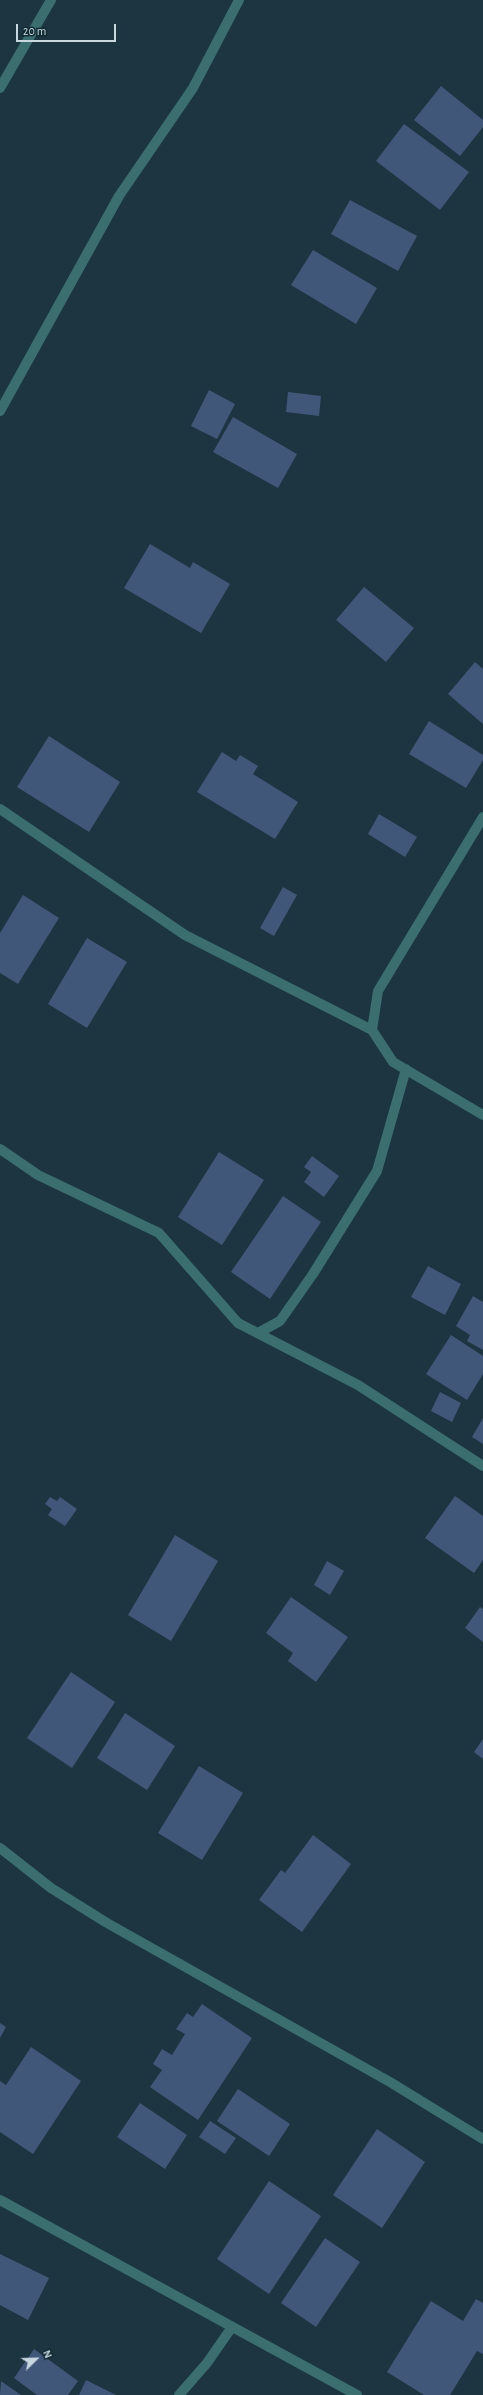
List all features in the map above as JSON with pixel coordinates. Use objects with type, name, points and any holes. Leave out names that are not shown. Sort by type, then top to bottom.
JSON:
[{"type":"street","points":[[0,88],[51,0]]},
{"type":"street","points":[[0,411],[119,196],[193,88],[240,0]]},
{"type":"street","points":[[0,809],[186,935],[372,1030],[394,1062],[483,1115]]},
{"type":"street","points":[[372,1030],[378,991],[483,817]]},
{"type":"street","points":[[258,1333],[280,1321],[313,1274],[377,1170],[406,1069]]},
{"type":"street","points":[[0,1149],[38,1176],[159,1233],[238,1323],[358,1385],[483,1466]]},
{"type":"street","points":[[0,1848],[51,1888],[107,1923],[390,2082],[483,2139]]},
{"type":"street","points":[[0,2200],[357,2395]]},
{"type":"street","points":[[179,2395],[207,2362],[232,2327]]},
{"type":"building","points":[[441,86],[483,120],[483,127],[460,156],[414,120]]},
{"type":"building","points":[[404,124],[469,172],[440,210],[376,161]]},
{"type":"building","points":[[350,200],[417,236],[398,271],[331,234]]},
{"type":"building","points":[[313,250],[377,288],[356,324],[291,285]]},
{"type":"building","points":[[209,390],[235,404],[217,439],[191,426]]},
{"type":"building","points":[[288,392],[321,396],[319,416],[286,412]]},
{"type":"building","points":[[233,417],[297,454],[278,488],[213,452]]},
{"type":"building","points":[[150,544],[190,568],[193,562],[230,584],[201,633],[124,588]]},
{"type":"building","points":[[364,587],[414,628],[386,662],[336,620]]},
{"type":"building","points":[[475,662],[483,669],[483,724],[448,694]]},
{"type":"building","points":[[429,721],[483,755],[483,760],[466,788],[409,754]]},
{"type":"building","points":[[49,736],[120,782],[89,832],[17,787]]},
{"type":"building","points":[[222,752],[236,761],[240,755],[258,766],[253,774],[298,802],[275,839],[197,792]]},
{"type":"building","points":[[379,814],[417,837],[405,857],[368,834]]},
{"type":"building","points":[[283,887],[297,895],[274,936],[260,928]]},
{"type":"building","points":[[23,895],[59,918],[18,984],[0,973],[0,933]]},
{"type":"building","points":[[87,938],[127,962],[87,1028],[48,1004]]},
{"type":"building","points":[[219,1152],[264,1180],[222,1245],[178,1217]]},
{"type":"building","points":[[312,1156],[339,1176],[324,1197],[304,1182],[311,1172],[304,1167]]},
{"type":"building","points":[[283,1196],[321,1222],[270,1299],[231,1272]]},
{"type":"building","points":[[428,1266],[461,1284],[445,1315],[411,1297]]},
{"type":"building","points":[[473,1296],[483,1302],[483,1350],[467,1341],[470,1335],[456,1326]]},
{"type":"building","points":[[451,1335],[483,1356],[483,1374],[467,1400],[426,1374]]},
{"type":"building","points":[[440,1392],[461,1403],[452,1422],[431,1411]]},
{"type":"building","points":[[483,1418],[483,1444],[472,1437]]},
{"type":"building","points":[[455,1496],[483,1516],[483,1560],[474,1573],[425,1538]]},
{"type":"building","points":[[50,1497],[57,1501],[60,1497],[77,1509],[65,1526],[48,1515],[52,1509],[45,1504]]},
{"type":"building","points":[[175,1535],[218,1561],[171,1641],[128,1615]]},
{"type":"building","points":[[327,1561],[344,1571],[330,1595],[314,1585]]},
{"type":"building","points":[[291,1597],[348,1637],[316,1682],[288,1661],[293,1653],[266,1633]]},
{"type":"building","points":[[480,1607],[483,1609],[483,1642],[465,1628]]},
{"type":"building","points":[[71,1672],[115,1702],[72,1768],[27,1738]]},
{"type":"building","points":[[125,1713],[175,1746],[147,1790],[97,1758]]},
{"type":"building","points":[[483,1739],[483,1759],[474,1752]]},
{"type":"building","points":[[199,1766],[243,1793],[202,1860],[158,1833]]},
{"type":"building","points":[[313,1835],[351,1864],[302,1932],[259,1900],[281,1870],[285,1873]]},
{"type":"building","points":[[202,2004],[252,2038],[198,2120],[150,2087],[162,2070],[153,2064],[162,2049],[172,2055],[185,2034],[176,2029],[187,2013],[193,2017]]},
{"type":"building","points":[[0,2023],[6,2027],[0,2038]]},
{"type":"building","points":[[31,2047],[81,2081],[33,2154],[0,2132],[0,2081],[6,2085]]},
{"type":"building","points":[[238,2089],[290,2124],[269,2156],[217,2121]]},
{"type":"building","points":[[140,2103],[187,2135],[165,2169],[117,2137]]},
{"type":"building","points":[[210,2121],[236,2138],[225,2154],[199,2137]]},
{"type":"building","points":[[377,2129],[425,2162],[382,2228],[333,2195]]},
{"type":"building","points":[[269,2181],[321,2216],[269,2294],[217,2259]]},
{"type":"building","points":[[325,2238],[360,2262],[316,2327],[281,2303]]},
{"type":"building","points":[[0,2254],[49,2278],[28,2320],[0,2305]]},
{"type":"building","points":[[476,2299],[483,2303],[483,2354],[477,2351],[450,2395],[424,2395],[387,2372],[431,2301],[463,2321]]},
{"type":"building","points":[[34,2349],[78,2381],[68,2395],[37,2395],[14,2378]]},
{"type":"building","points":[[86,2380],[116,2395],[79,2395]]},
{"type":"building","points":[[1,2381],[21,2395],[0,2395]]}]
